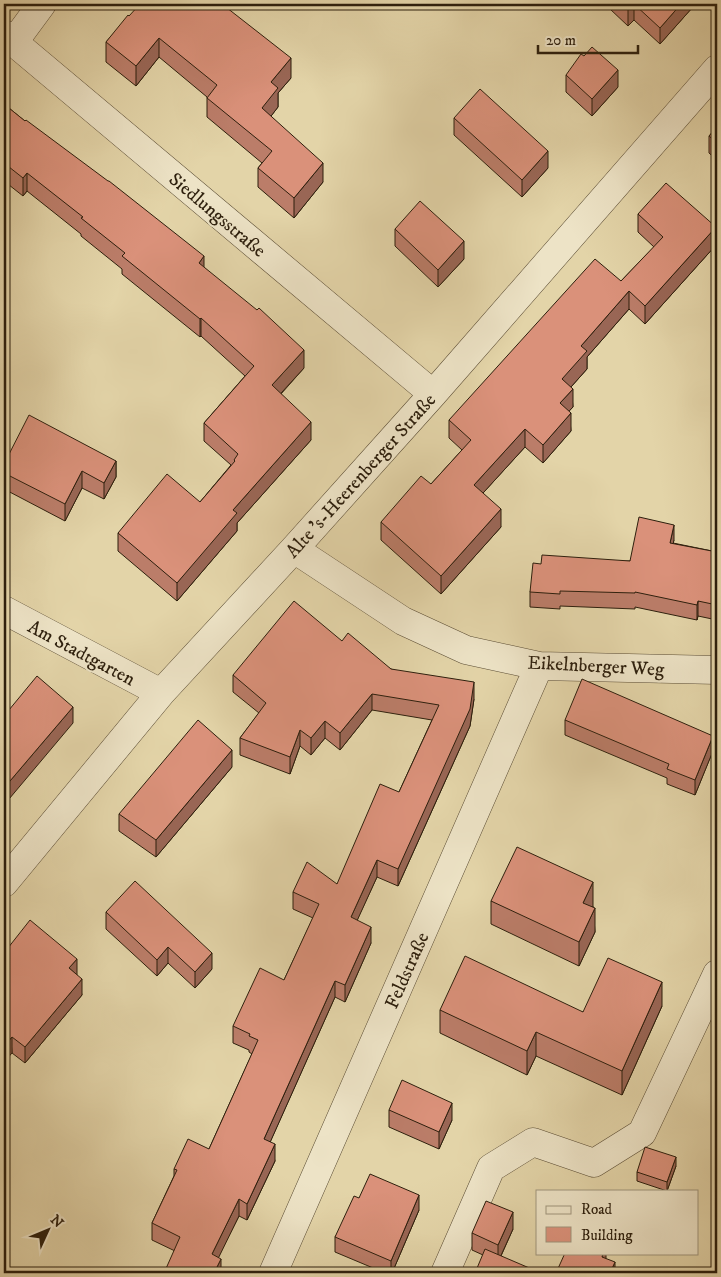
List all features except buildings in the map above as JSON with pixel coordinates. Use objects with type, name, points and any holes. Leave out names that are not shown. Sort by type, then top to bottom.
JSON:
[{"type":"street","points":[[9,38],[42,4]]},
{"type":"street","name":"Siedlungsstraße","points":[[9,38],[433,394]]},
{"type":"street","name":"Alte 's-Heerenberger Straße","points":[[4,883],[161,693],[433,394],[717,69]]},
{"type":"street","name":"Eikelnberger Weg","points":[[294,548],[403,621],[466,650],[539,666],[717,670]]},
{"type":"street","name":"Am Stadtgarten","points":[[4,610],[161,693]]},
{"type":"street","name":"Feldstraße","points":[[273,1273],[539,666]]},
{"type":"street","points":[[445,1273],[491,1168],[532,1142],[594,1163],[642,1133],[717,974]]}]
